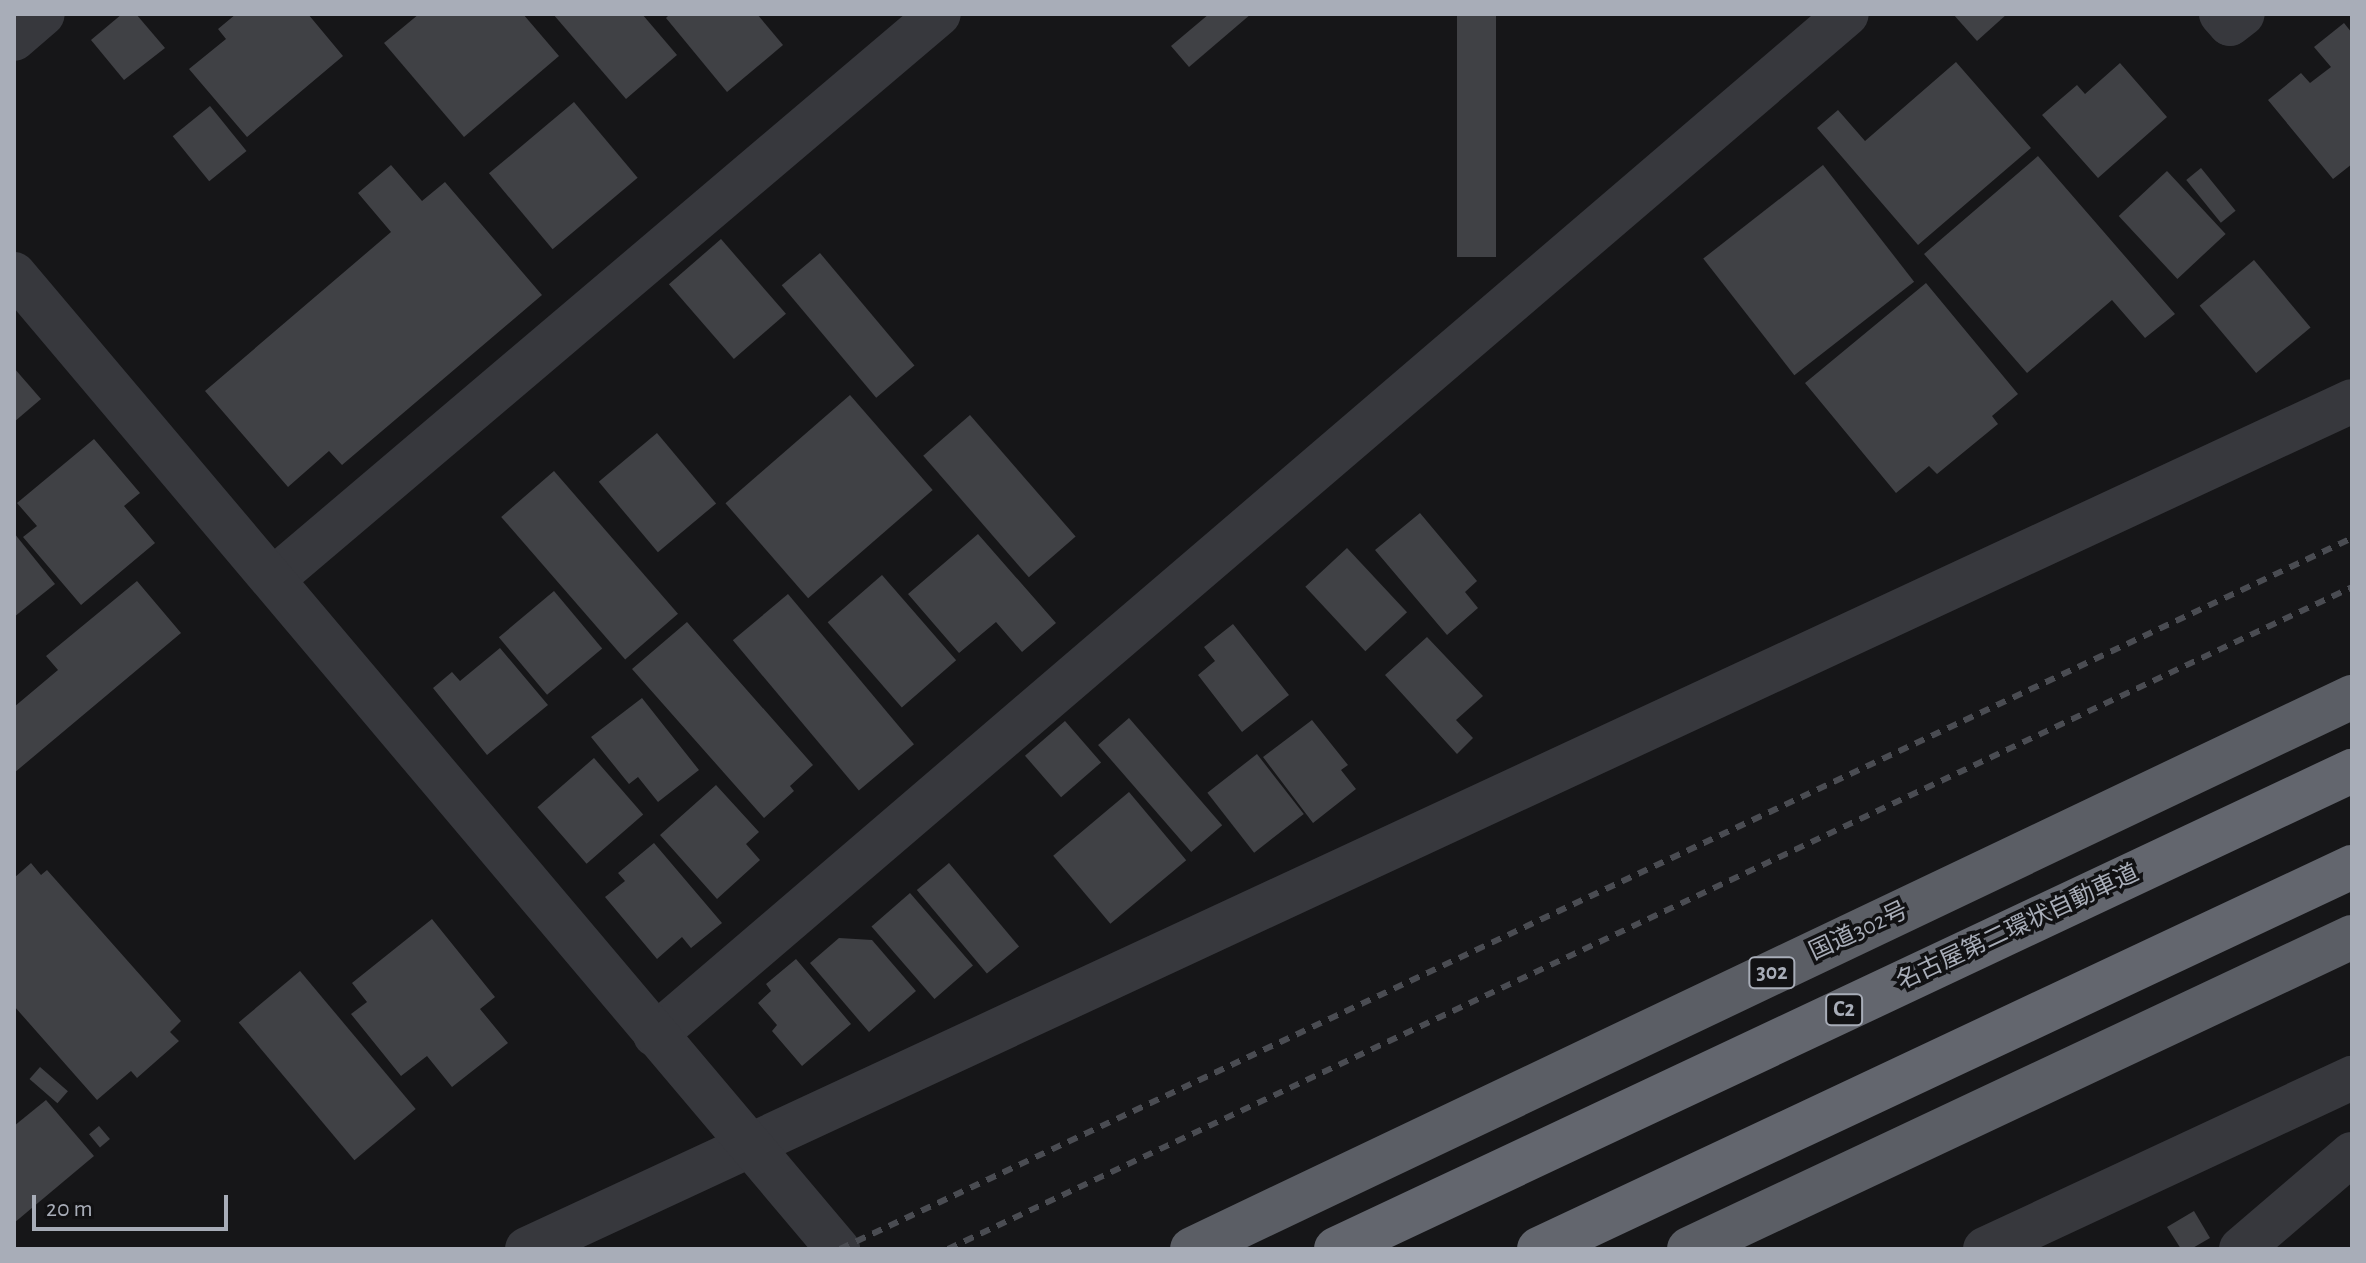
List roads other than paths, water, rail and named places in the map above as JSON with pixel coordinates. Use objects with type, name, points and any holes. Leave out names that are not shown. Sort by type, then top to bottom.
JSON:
[{"type":"highway","name":"国道302号","points":[[1192,1249],[2352,697]]},
{"type":"highway","name":"名古屋第二環状自動車道","points":[[1336,1249],[2352,771]]},
{"type":"highway","points":[[1539,1249],[2352,867]]},
{"type":"highway","points":[[1689,1249],[2352,937]]},
{"type":"street","points":[[14,39],[43,14]]},
{"type":"street","points":[[273,579],[939,14]]},
{"type":"street","points":[[655,1035],[1847,14]]},
{"type":"street","points":[[2221,14],[2230,24],[2243,14]]},
{"type":"street","points":[[14,274],[838,1249]]},
{"type":"street","points":[[527,1249],[747,1144],[2352,401]]},
{"type":"street","points":[[1985,1249],[2351,1085]]},
{"type":"street","points":[[2241,1249],[2352,1154]]},
{"type":"railway","points":[[840,1249],[2352,538]]},
{"type":"railway","points":[[948,1249],[2352,587]]}]
